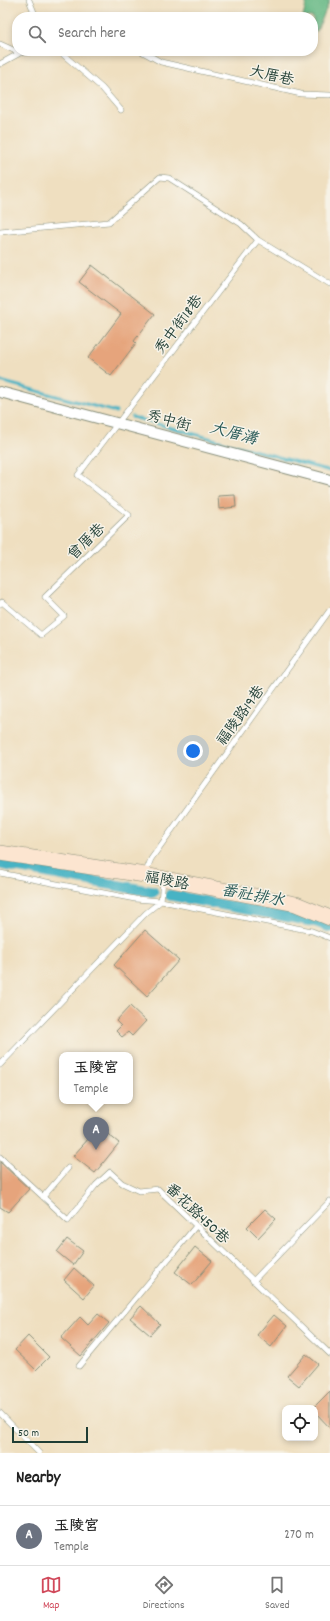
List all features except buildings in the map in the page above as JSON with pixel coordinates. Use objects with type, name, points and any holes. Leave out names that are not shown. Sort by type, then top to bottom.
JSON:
[{"type":"street","name":"秀中街","points":[[0,392],[118,422],[330,480]]},
{"type":"street","name":"福陵路","points":[[0,853],[144,875],[296,904],[330,918]]},
{"type":"lane","points":[[29,0],[34,12]]},
{"type":"lane","points":[[0,44],[12,49]]},
{"type":"lane","points":[[0,64],[15,56]]},
{"type":"lane","points":[[66,56],[102,88],[121,110]]},
{"type":"lane","name":"大厝巷","points":[[150,56],[161,62],[301,94],[330,95]]},
{"type":"lane","points":[[0,232],[109,222],[160,177],[169,178],[241,224],[258,240],[330,284]]},
{"type":"lane","name":"秀中街18巷","points":[[118,422],[258,240]]},
{"type":"lane","name":"曾厝巷","points":[[0,604],[2,602],[41,635],[64,616],[45,597],[129,515],[78,475],[118,422]]},
{"type":"lane","name":"福陵路19巷","points":[[144,875],[151,859],[330,610]]},
{"type":"lane","points":[[0,873],[135,899],[160,901],[312,931],[330,938]]},
{"type":"lane","points":[[0,1065],[146,913],[160,901],[164,879]]},
{"type":"lane","name":"番花路450巷","points":[[0,1157],[68,1220],[96,1185],[110,1172],[122,1182],[139,1191],[158,1189],[330,1354]]},
{"type":"lane","points":[[43,1197],[68,1168]]},
{"type":"lane","points":[[253,1281],[330,1201]]},
{"type":"lane","points":[[80,1366],[196,1226]]},
{"type":"lane","points":[[0,1413],[38,1453]]},
{"type":"green space","points":[[307,0],[330,0],[318,29],[318,12],[304,12]]},
{"type":"waterway","name":"大厝溝","points":[[0,381],[116,412]]},
{"type":"waterway","name":"大厝溝","points":[[132,417],[330,471]]},
{"type":"waterway","name":"番社排水","points":[[0,864],[153,892]]},
{"type":"waterway","name":"番社排水","points":[[170,895],[317,922],[330,927]]},
{"type":"place","name":"玉陵宮","points":[[96,1150]]}]
